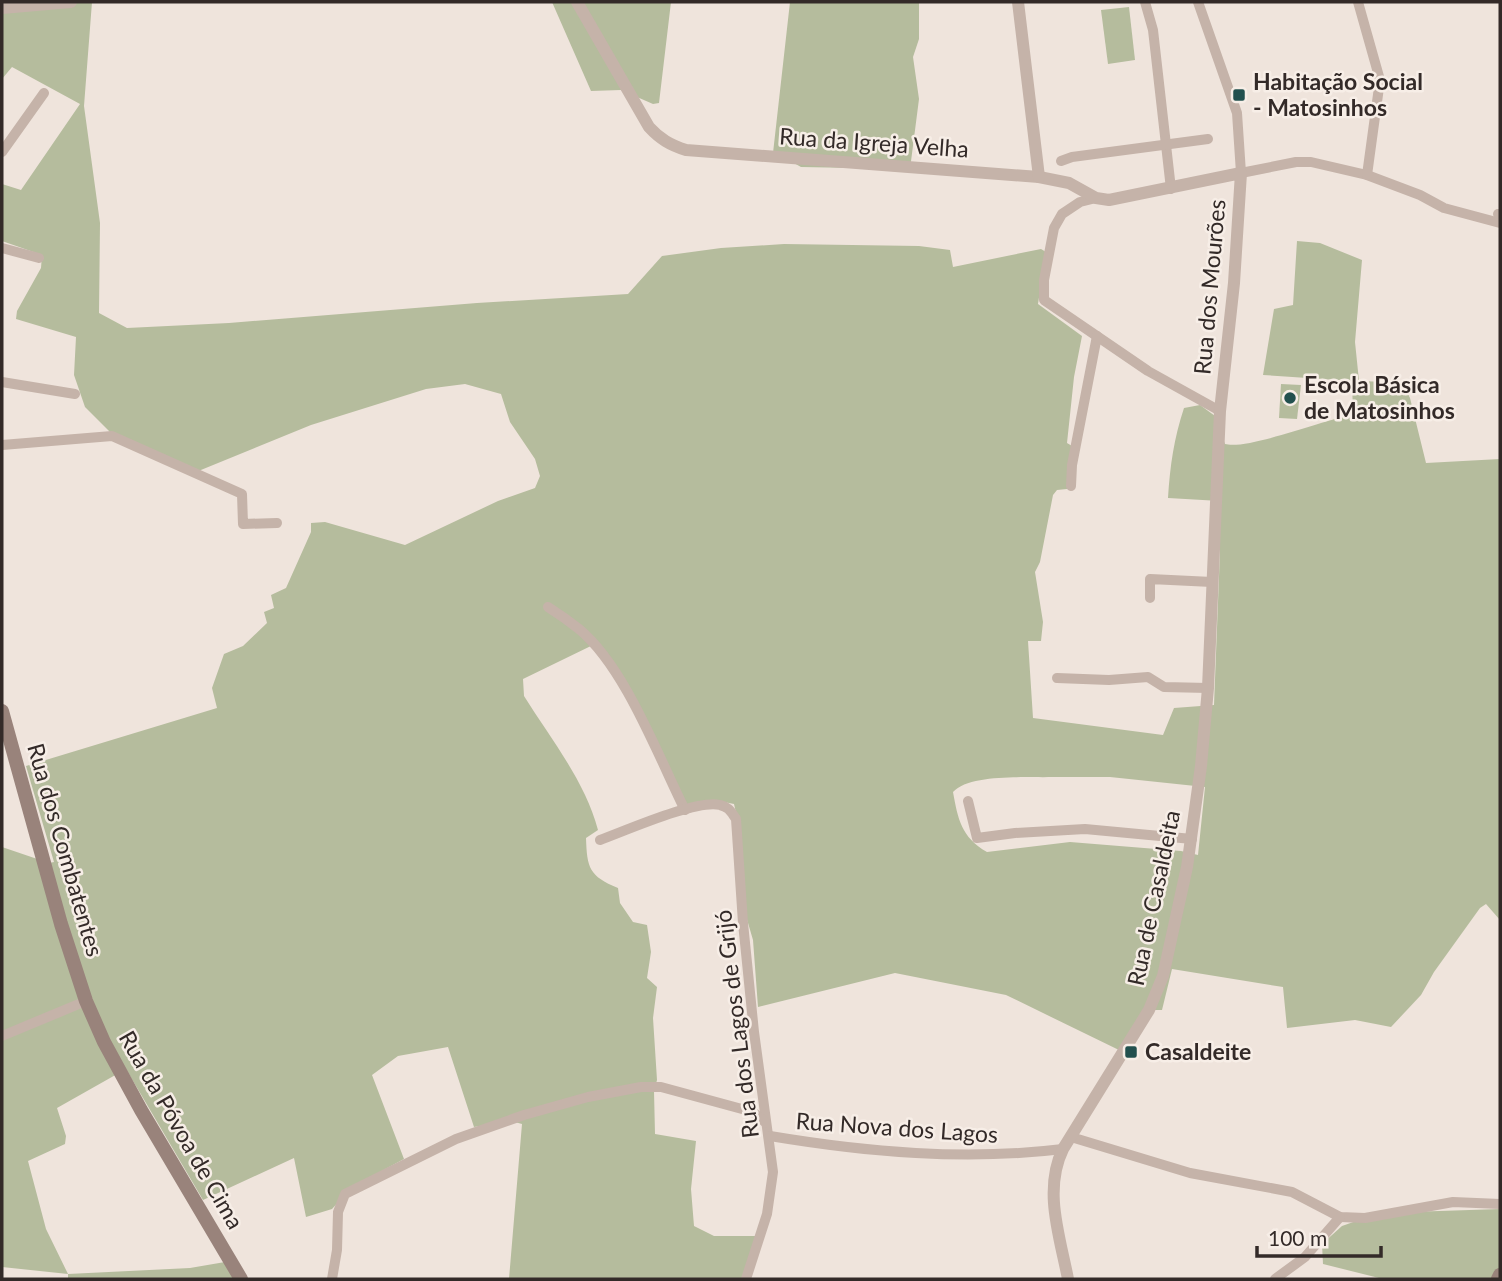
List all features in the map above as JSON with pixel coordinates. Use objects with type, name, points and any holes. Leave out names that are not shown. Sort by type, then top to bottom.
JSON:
[{"type":"main road","name":"Rua dos Combatentes","points":[[2,711],[61,924],[86,1001]]},
{"type":"main road","name":"Rua da Póvoa de Cima","points":[[86,1001],[104,1042],[141,1110],[241,1279]]},
{"type":"street","points":[[2,8],[71,2]]},
{"type":"street","name":"Rua da Igreja Velha","points":[[577,2],[649,127],[671,145],[701,152],[1039,177],[1069,183],[1096,198]]},
{"type":"street","points":[[1018,2],[1039,177]]},
{"type":"street","points":[[1145,2],[1153,30],[1171,188]]},
{"type":"street","name":"Rua dos Mourões","points":[[1198,2],[1237,113],[1241,173],[1234,283],[1220,411],[1212,582]]},
{"type":"street","points":[[1358,2],[1380,80],[1367,175]]},
{"type":"street","points":[[2,152],[44,93]]},
{"type":"street","points":[[1061,161],[1072,157],[1208,139]]},
{"type":"street","points":[[1220,411],[1148,371],[1044,300],[1054,228],[1062,214],[1080,202],[1096,198],[1114,199],[1303,161],[1367,175],[1420,195],[1444,208],[1500,217]]},
{"type":"street","points":[[2,248],[39,258]]},
{"type":"street","points":[[1071,486],[1072,465],[1097,336]]},
{"type":"street","points":[[2,382],[75,394]]},
{"type":"street","points":[[2,445],[112,436],[242,494],[243,524],[277,523]]},
{"type":"street","points":[[1150,598],[1150,579],[1212,582]]},
{"type":"street","name":"Rua de Casaldeita","points":[[1068,1279],[1052,1193],[1054,1171],[1063,1149],[1146,1017],[1163,976],[1192,839],[1208,688],[1212,582]]},
{"type":"street","points":[[548,607],[581,630],[611,664],[646,728],[685,810]]},
{"type":"street","points":[[1057,678],[1109,680],[1148,677],[1164,687],[1208,688]]},
{"type":"street","points":[[968,801],[977,838],[1086,829],[1192,839]]},
{"type":"street","name":"Rua dos Lagos de Grijó","points":[[600,840],[685,810],[717,804],[729,809],[736,819],[746,957],[774,1172],[767,1213],[746,1279]]},
{"type":"street","points":[[2,1037],[86,1001]]},
{"type":"street","points":[[332,1279],[337,1250],[338,1212],[345,1194],[467,1135],[588,1097],[642,1087],[661,1087],[753,1112],[766,1123]]},
{"type":"street","name":"Rua Nova dos Lagos","points":[[770,1136],[817,1144],[946,1155],[1016,1155],[1063,1149]]},
{"type":"street","points":[[1071,1137],[1190,1173],[1292,1192],[1340,1217],[1365,1218],[1453,1202],[1500,1203]]},
{"type":"street","points":[[1275,1279],[1305,1257],[1340,1217]]},
{"type":"green space","points":[[2,2],[92,2],[84,106],[100,223],[99,313],[127,328],[628,294],[662,256],[721,248],[784,244],[919,246],[950,250],[953,267],[1041,249],[1046,252],[1038,304],[1082,336],[1074,377],[1067,443],[1072,446],[1067,489],[1057,490],[1053,495],[1040,562],[1035,572],[1043,622],[1041,641],[1028,641],[1033,718],[1163,735],[1174,708],[1214,705],[1220,501],[1168,498],[1173,452],[1184,408],[1200,405],[1215,416],[1225,444],[1236,445],[1268,439],[1353,414],[1352,381],[1263,375],[1274,309],[1293,305],[1297,241],[1320,243],[1362,260],[1355,342],[1359,381],[1404,386],[1410,398],[1426,463],[1500,459],[1500,920],[1486,904],[1480,908],[1434,972],[1421,995],[1391,1027],[1355,1020],[1287,1028],[1283,987],[1172,969],[1162,1010],[1145,1010],[1121,1051],[1006,995],[895,973],[758,1007],[753,940],[746,916],[740,830],[734,804],[724,802],[686,805],[642,715],[595,644],[523,679],[524,696],[585,794],[598,830],[586,838],[587,857],[592,870],[595,875],[618,888],[620,903],[633,922],[647,925],[651,952],[647,978],[657,987],[653,1018],[657,1080],[654,1091],[655,1134],[696,1141],[691,1189],[694,1226],[714,1236],[757,1236],[744,1279],[509,1279],[522,1124],[511,1121],[474,1127],[448,1047],[398,1056],[372,1075],[404,1159],[352,1187],[332,1209],[306,1217],[294,1158],[203,1200],[126,1069],[57,1108],[66,1136],[65,1144],[28,1161],[46,1229],[68,1274],[2,1267],[2,847],[49,863],[54,862],[26,766],[217,708],[212,688],[224,654],[243,646],[267,623],[264,612],[274,608],[271,595],[286,588],[311,532],[311,523],[325,522],[405,545],[498,501],[535,488],[540,476],[535,459],[510,422],[501,394],[465,384],[426,389],[311,425],[196,472],[118,440],[85,407],[74,375],[76,337],[16,319],[17,311],[41,268],[42,255],[2,241],[2,184],[21,190],[80,104],[12,67],[2,79]],"holes":[[[1110,777],[1205,787],[1198,855],[1181,851],[1070,842],[987,852],[966,834],[953,792],[961,786],[986,779]]]},
{"type":"green space","points":[[552,2],[671,2],[659,103],[653,104],[621,90],[591,91]]},
{"type":"green space","points":[[790,2],[919,2],[919,39],[913,57],[919,99],[910,169],[801,167],[773,153]]},
{"type":"green space","points":[[1129,7],[1135,60],[1108,64],[1101,10]]},
{"type":"green space","points":[[1281,384],[1301,385],[1297,419],[1279,418]]},
{"type":"green space","points":[[1500,1209],[1500,1279],[1383,1279],[1323,1264],[1322,1244],[1342,1226],[1359,1220],[1409,1212]]},
{"type":"green space","points":[[225,1262],[235,1279],[68,1279],[68,1274],[190,1268]]},
{"type":"place","name":"Habitação Social - Matosinhos","points":[[1239,95]]},
{"type":"place","name":"Escola Básica de Matosinhos","points":[[1290,398]]},
{"type":"place","name":"Casaldeite","points":[[1131,1052]]}]
